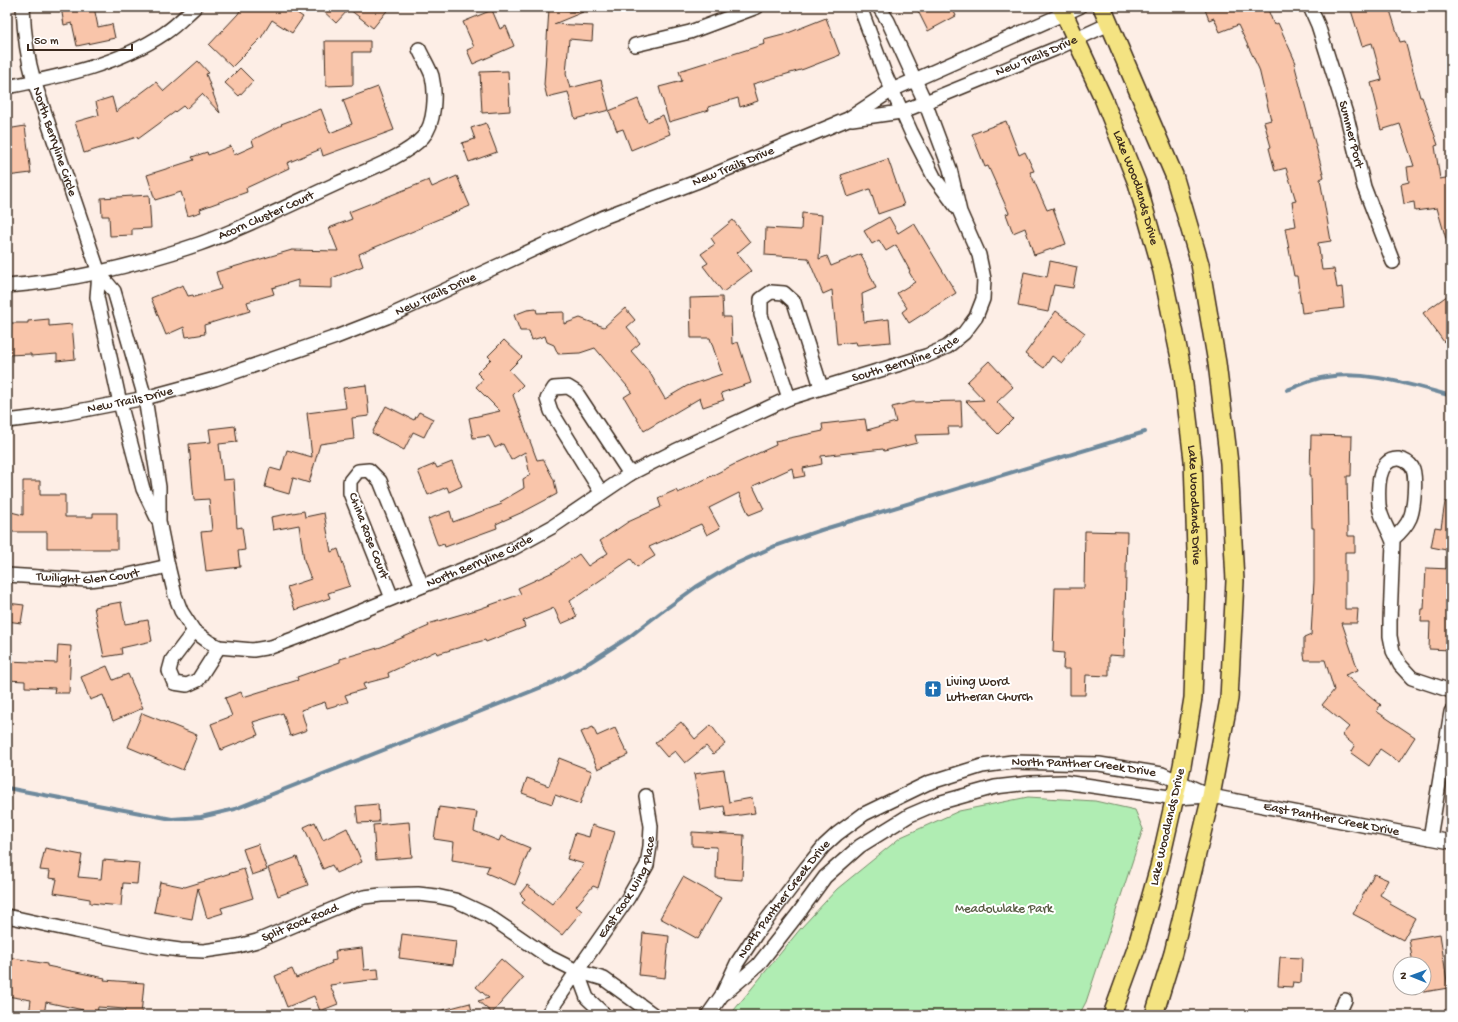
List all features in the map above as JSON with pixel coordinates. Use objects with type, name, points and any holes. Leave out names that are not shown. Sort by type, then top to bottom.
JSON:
[{"type":"main road","points":[[1102,7],[1174,175],[1200,264],[1217,363],[1229,463],[1235,581],[1229,698],[1211,796],[1173,953],[1154,1015]]},
{"type":"main road","name":"Lake Woodlands Drive","points":[[1062,11],[1103,98],[1137,183],[1162,271],[1182,368],[1193,460],[1197,581],[1193,698],[1177,790],[1160,867],[1136,949],[1112,1015]]},
{"type":"street","name":"North Berryline Circle","points":[[23,7],[24,34],[28,61],[34,81],[99,273],[114,291],[145,398],[159,487],[158,521]]},
{"type":"street","points":[[7,87],[108,62],[141,48],[166,33],[195,7]]},
{"type":"street","points":[[635,45],[690,32],[757,7]]},
{"type":"street","name":"South Berryline Circle","points":[[860,7],[902,112],[934,177],[960,212]]},
{"type":"street","name":"South Berryline Circle","points":[[723,428],[789,398],[926,356],[947,347],[964,333],[976,317],[983,299],[984,278],[979,255],[960,212],[950,169],[915,79],[888,20],[879,7]]},
{"type":"street","name":"New Trails Drive","points":[[7,421],[63,414],[145,398],[216,379],[303,349],[387,317],[604,217],[696,182],[848,119],[892,90],[1062,11],[1079,7]]},
{"type":"street","name":"Summer Port","points":[[1310,7],[1318,25],[1347,117],[1364,187],[1393,262]]},
{"type":"street","name":"New Trails Drive","points":[[848,119],[902,112],[1075,40],[1109,24]]},
{"type":"street","name":"Acorn Cluster Court","points":[[7,286],[99,273],[134,264],[200,243],[264,217],[400,155],[423,137],[432,120],[434,100],[432,76],[419,49]]},
{"type":"street","name":"North Berryline Circle","points":[[99,273],[97,297],[120,403],[143,489],[158,521],[175,595],[181,611],[194,631],[219,647],[252,650],[271,648],[510,550],[552,527],[630,474],[723,428]]},
{"type":"street","points":[[789,398],[761,315],[761,299],[771,292],[784,293],[794,302],[821,387]]},
{"type":"street","points":[[602,492],[551,411],[547,399],[554,388],[568,387],[576,392],[630,474]]},
{"type":"street","points":[[1393,542],[1393,539],[1404,529],[1410,518],[1412,510],[1414,474],[1412,466],[1406,461],[1397,459],[1389,460],[1382,467],[1380,476],[1379,506],[1383,520],[1389,530],[1393,542],[1390,620],[1390,636],[1393,651],[1400,665],[1412,678],[1451,691]]},
{"type":"street","name":"China Rose Court","points":[[392,598],[350,493],[350,481],[358,471],[369,470],[380,481],[422,586]]},
{"type":"street","name":"Twilight Glen Court","points":[[7,575],[88,580],[124,576],[168,566]]},
{"type":"street","points":[[194,631],[172,660],[169,671],[174,683],[187,685],[198,680],[219,647]]},
{"type":"street","points":[[1430,838],[1451,712]]},
{"type":"street","name":"North Panther Creek Drive","points":[[708,1015],[722,995],[737,964],[756,934],[824,846],[837,834],[864,814],[928,783],[982,766],[1012,762],[1035,762],[1099,764],[1162,774],[1177,790]]},
{"type":"street","name":"North Panther Creek Drive","points":[[722,995],[758,965],[825,877],[860,846],[910,815],[938,803],[995,787],[1064,782],[1177,790],[1211,796]]},
{"type":"street","name":"East Rock Wing Place","points":[[547,1015],[576,971],[628,898],[647,865],[651,826],[646,796]]},
{"type":"street","name":"East Panther Creek Drive","points":[[1211,796],[1451,842]]},
{"type":"street","name":"Split Rock Road","points":[[7,916],[75,932],[158,947],[204,951],[257,941],[333,908],[364,897],[418,894],[455,900],[470,906],[548,956],[576,971],[604,979],[654,1015]]},
{"type":"street","points":[[576,971],[587,998],[605,1015]]},
{"type":"street","points":[[1338,1015],[1345,1000]]},
{"type":"green space","name":"Meadowlake Park","points":[[1028,797],[1095,801],[1135,810],[1143,829],[1086,1002],[1079,1015],[730,1015],[801,928],[837,889],[901,837],[959,811]]},
{"type":"building","points":[[61,7],[94,7],[98,27],[112,24],[115,38],[77,46],[72,23],[64,25]]},
{"type":"building","points":[[242,7],[288,7],[303,17],[292,33],[272,20],[261,38],[232,67],[209,45],[238,14]]},
{"type":"building","points":[[319,7],[390,7],[373,28],[349,9],[336,23]]},
{"type":"building","points":[[916,7],[952,7],[956,16],[928,31]]},
{"type":"building","points":[[1204,7],[1267,7],[1274,25],[1278,23],[1296,63],[1294,63],[1324,177],[1320,179],[1331,241],[1318,243],[1322,270],[1334,269],[1337,288],[1342,287],[1344,308],[1302,313],[1297,276],[1294,276],[1285,228],[1296,226],[1292,202],[1296,201],[1286,168],[1275,171],[1269,148],[1271,147],[1264,122],[1271,120],[1259,69],[1238,25],[1220,32],[1214,18],[1209,20]]},
{"type":"building","points":[[1350,7],[1389,7],[1400,42],[1405,41],[1420,97],[1422,97],[1438,145],[1435,146],[1440,179],[1451,177],[1451,246],[1448,246],[1437,208],[1415,211],[1414,202],[1404,204],[1401,184],[1409,182],[1407,167],[1414,166],[1400,124],[1381,130],[1371,83],[1382,80],[1372,43],[1362,46]]},
{"type":"building","points":[[549,9],[583,12],[554,24],[593,26],[592,41],[569,39],[566,74],[570,88],[601,80],[609,110],[575,119],[568,92],[547,97],[544,85]]},
{"type":"building","points":[[492,10],[500,29],[506,26],[514,46],[473,64],[467,50],[474,47],[463,22]]},
{"type":"building","points":[[826,18],[840,55],[804,69],[753,84],[758,101],[740,107],[738,98],[708,107],[709,110],[669,122],[659,87],[682,81],[679,71],[765,44],[764,40],[783,35]]},
{"type":"building","points":[[325,41],[370,41],[370,52],[353,52],[353,85],[326,86]]},
{"type":"building","points":[[198,61],[209,73],[206,74],[220,113],[202,94],[186,109],[183,106],[138,139],[137,137],[84,153],[75,122],[99,115],[96,102],[112,97],[116,112],[156,82],[164,91]]},
{"type":"building","points":[[240,68],[253,81],[239,96],[225,83]]},
{"type":"building","points":[[508,71],[510,111],[482,113],[480,72]]},
{"type":"building","points":[[378,87],[394,130],[323,156],[321,149],[287,163],[289,168],[246,188],[247,192],[200,209],[201,212],[188,216],[181,192],[155,200],[147,175],[194,160],[192,157],[207,152],[208,155],[231,146],[234,155],[254,146],[252,140],[282,125],[281,124],[321,109],[330,133],[352,124],[343,100]]},
{"type":"building","points":[[638,99],[647,122],[663,115],[670,134],[631,150],[623,129],[617,131],[609,111]]},
{"type":"building","points":[[1006,121],[1019,155],[1025,152],[1034,171],[1030,172],[1047,210],[1053,208],[1066,244],[1034,255],[1025,228],[1013,233],[1006,214],[1009,213],[988,166],[985,167],[972,134]]},
{"type":"building","points":[[486,123],[497,152],[469,162],[462,143],[475,139],[471,128]]},
{"type":"building","points":[[25,126],[31,173],[7,176],[7,129]]},
{"type":"building","points":[[888,159],[904,205],[878,214],[870,189],[848,197],[841,175]]},
{"type":"building","points":[[457,176],[470,206],[359,254],[363,266],[332,278],[332,288],[298,287],[298,280],[272,288],[274,294],[247,302],[250,311],[204,325],[205,334],[186,337],[184,327],[166,335],[151,298],[183,285],[188,296],[193,295],[194,297],[221,289],[216,272],[292,250],[338,251],[329,228],[352,219],[349,212],[429,180],[432,187]]},
{"type":"building","points":[[149,195],[151,228],[132,229],[132,235],[110,236],[109,216],[102,216],[101,198]]},
{"type":"building","points":[[802,213],[822,215],[819,259],[827,256],[831,266],[861,254],[876,288],[862,294],[864,322],[889,319],[891,342],[857,345],[856,342],[837,344],[832,290],[823,294],[808,258],[765,255],[766,228],[801,230]]},
{"type":"building","points":[[889,217],[898,233],[914,223],[956,293],[909,323],[902,312],[907,308],[897,293],[915,282],[909,272],[910,271],[896,245],[886,251],[879,240],[872,244],[864,231]]},
{"type":"building","points":[[733,220],[750,242],[737,253],[751,271],[723,292],[703,266],[708,263],[701,254],[715,244],[711,238]]},
{"type":"building","points":[[1050,261],[1077,267],[1073,288],[1054,285],[1048,312],[1018,306],[1024,272],[1047,277]]},
{"type":"building","points":[[1451,293],[1451,337],[1444,342],[1423,313]]},
{"type":"building","points":[[722,297],[723,317],[731,317],[732,344],[738,342],[751,383],[721,393],[724,400],[703,407],[700,398],[644,431],[624,397],[632,392],[595,348],[580,353],[558,354],[554,345],[547,342],[545,336],[532,340],[529,331],[520,331],[514,315],[527,310],[536,309],[537,313],[564,312],[564,324],[580,318],[604,327],[625,308],[635,320],[627,327],[640,343],[631,351],[650,373],[665,399],[687,386],[722,374],[710,338],[691,338],[690,298]]},
{"type":"building","points":[[1056,311],[1085,333],[1062,363],[1052,356],[1044,368],[1025,354]]},
{"type":"building","points":[[49,319],[49,326],[72,324],[75,359],[57,361],[57,354],[31,356],[31,354],[7,355],[7,323],[28,323],[28,321]]},
{"type":"building","points":[[504,340],[522,357],[509,370],[523,385],[513,395],[537,460],[543,459],[554,480],[557,494],[496,524],[497,528],[445,547],[444,544],[438,546],[428,519],[450,511],[453,522],[502,504],[500,502],[524,488],[523,479],[530,475],[525,452],[511,460],[503,444],[495,448],[489,436],[473,438],[469,418],[500,411],[476,387],[483,379],[477,373],[491,359],[488,356]]},
{"type":"building","points":[[989,361],[1013,387],[997,402],[1013,419],[998,434],[966,401],[984,400],[967,382]]},
{"type":"building","points":[[366,385],[369,416],[352,418],[354,439],[320,444],[309,483],[293,478],[289,494],[265,487],[270,468],[281,471],[287,450],[312,457],[307,413],[346,408],[343,388]]},
{"type":"building","points":[[961,401],[962,427],[948,427],[949,434],[915,435],[917,443],[884,451],[883,449],[821,456],[822,464],[803,468],[805,476],[794,478],[792,468],[753,486],[764,509],[749,515],[739,493],[709,508],[720,528],[707,535],[701,524],[649,547],[655,556],[637,567],[631,559],[570,601],[577,617],[561,624],[554,608],[523,621],[525,627],[486,642],[485,640],[437,654],[436,651],[388,673],[389,677],[363,684],[365,689],[345,695],[348,702],[327,708],[325,702],[301,710],[307,730],[290,736],[283,713],[253,722],[258,735],[221,750],[211,724],[232,716],[225,698],[241,692],[243,697],[298,680],[297,677],[340,662],[340,659],[381,647],[429,626],[428,624],[479,609],[521,594],[518,588],[553,572],[579,554],[588,566],[608,553],[600,541],[628,522],[661,507],[658,498],[676,490],[678,493],[776,445],[775,441],[823,431],[822,424],[865,419],[867,430],[896,422],[892,407],[912,402]]},
{"type":"building","points":[[386,406],[414,420],[419,412],[433,419],[424,437],[413,432],[404,450],[372,433]]},
{"type":"building","points":[[235,426],[237,442],[219,444],[223,480],[234,479],[237,528],[242,527],[245,550],[238,551],[240,567],[206,571],[201,532],[212,531],[209,499],[194,500],[189,444],[211,442],[209,429]]},
{"type":"building","points":[[1311,435],[1352,436],[1351,476],[1347,476],[1348,536],[1355,536],[1355,552],[1345,552],[1345,609],[1358,609],[1357,623],[1342,623],[1358,670],[1345,675],[1381,705],[1376,711],[1415,737],[1399,762],[1380,749],[1369,766],[1351,753],[1355,746],[1342,735],[1349,727],[1322,705],[1334,690],[1325,660],[1305,660],[1304,638],[1311,635],[1314,581],[1314,528],[1312,528],[1310,475]]},
{"type":"building","points":[[452,462],[462,486],[449,492],[447,487],[428,495],[418,471],[435,464],[437,468]]},
{"type":"building","points":[[23,481],[40,481],[40,495],[65,495],[65,517],[93,517],[93,513],[117,513],[117,549],[47,548],[47,532],[7,532],[7,511],[23,515]]},
{"type":"building","points":[[1445,502],[1451,502],[1451,551],[1431,547],[1435,527],[1441,528]]},
{"type":"building","points":[[304,511],[305,517],[324,513],[331,552],[338,549],[350,586],[328,593],[330,598],[295,610],[287,587],[311,579],[304,560],[299,525],[273,530],[271,517]]},
{"type":"building","points":[[1085,531],[1127,532],[1124,656],[1109,655],[1109,676],[1086,675],[1085,695],[1070,695],[1070,669],[1063,669],[1064,653],[1053,652],[1055,588],[1084,588]]},
{"type":"building","points":[[1426,568],[1451,569],[1449,610],[1451,610],[1451,650],[1429,649],[1430,622],[1421,622],[1422,609],[1424,609]]},
{"type":"building","points":[[121,602],[125,624],[148,620],[152,641],[121,648],[122,654],[104,657],[94,607]]},
{"type":"building","points":[[7,603],[24,605],[21,623],[7,621]]},
{"type":"building","points":[[58,645],[71,646],[69,693],[54,693],[55,688],[25,687],[25,681],[7,680],[7,661],[57,663]]},
{"type":"building","points":[[107,666],[113,680],[128,674],[143,708],[113,721],[103,695],[90,700],[81,677]]},
{"type":"building","points":[[142,713],[197,735],[183,770],[128,747]]},
{"type":"building","points":[[681,722],[695,739],[711,725],[725,744],[713,754],[706,746],[685,763],[675,751],[667,757],[655,743]]},
{"type":"building","points":[[593,727],[597,736],[615,728],[628,755],[598,769],[581,732]]},
{"type":"building","points":[[559,758],[592,771],[580,804],[555,795],[552,804],[522,793],[527,778],[549,786]]},
{"type":"building","points":[[724,770],[729,802],[752,798],[755,813],[726,817],[724,806],[700,810],[694,774]]},
{"type":"building","points":[[378,804],[379,822],[358,823],[356,806]]},
{"type":"building","points":[[439,807],[477,812],[474,831],[499,841],[501,836],[530,848],[515,885],[486,873],[489,866],[452,860],[454,842],[434,839]]},
{"type":"building","points":[[315,822],[323,840],[347,828],[362,862],[336,873],[332,865],[323,869],[304,827]]},
{"type":"building","points":[[409,822],[412,857],[376,860],[373,825]]},
{"type":"building","points":[[592,825],[615,832],[598,888],[593,886],[576,906],[582,911],[562,935],[522,903],[525,899],[520,894],[527,885],[552,904],[584,864],[567,859],[575,833],[589,837]]},
{"type":"building","points":[[692,832],[744,835],[742,880],[716,878],[717,847],[692,846]]},
{"type":"building","points":[[258,844],[267,870],[252,875],[243,849]]},
{"type":"building","points":[[45,848],[82,855],[78,877],[101,879],[103,860],[139,863],[137,884],[123,883],[121,906],[90,903],[90,899],[54,893],[57,879],[49,878],[50,871],[40,870]]},
{"type":"building","points":[[297,857],[308,885],[278,896],[268,868]]},
{"type":"building","points":[[244,869],[253,898],[221,908],[223,913],[207,918],[198,888],[192,919],[154,912],[160,882],[185,887]]},
{"type":"building","points":[[1374,874],[1388,880],[1380,895],[1391,902],[1390,904],[1415,918],[1403,940],[1353,914]]},
{"type":"building","points":[[683,877],[721,898],[698,939],[660,918]]},
{"type":"building","points":[[643,933],[669,936],[665,978],[639,975]]},
{"type":"building","points":[[402,934],[456,941],[453,965],[399,958]]},
{"type":"building","points":[[1440,934],[1448,988],[1432,991],[1432,956],[1412,956],[1409,939]]},
{"type":"building","points":[[362,948],[364,970],[378,969],[379,979],[330,985],[338,1004],[320,1011],[314,996],[287,1007],[275,976],[292,969],[296,978],[332,963],[331,961],[336,960],[335,951]]},
{"type":"building","points":[[8,957],[47,964],[47,966],[105,978],[104,980],[144,983],[141,1015],[124,1015],[125,1009],[98,1007],[97,1015],[82,1015],[83,1010],[46,1002],[44,1015],[29,1015],[31,1000],[7,996]]},
{"type":"building","points":[[1280,957],[1302,958],[1301,983],[1293,982],[1292,987],[1278,986]]},
{"type":"building","points":[[501,959],[523,978],[492,1013],[478,1001],[489,998],[476,987]]},
{"type":"building","points":[[470,1003],[473,1015],[439,1015],[439,1011]]},
{"type":"waterway","points":[[1287,390],[1313,380],[1330,376],[1347,375],[1364,376],[1400,382],[1451,396]]},
{"type":"waterway","points":[[7,788],[172,819],[201,817],[235,809],[552,683],[590,662],[629,637],[696,587],[731,566],[775,546],[821,530],[1145,432]]},
{"type":"place","name":"Living Word Lutheran Church","points":[[933,689]]}]
